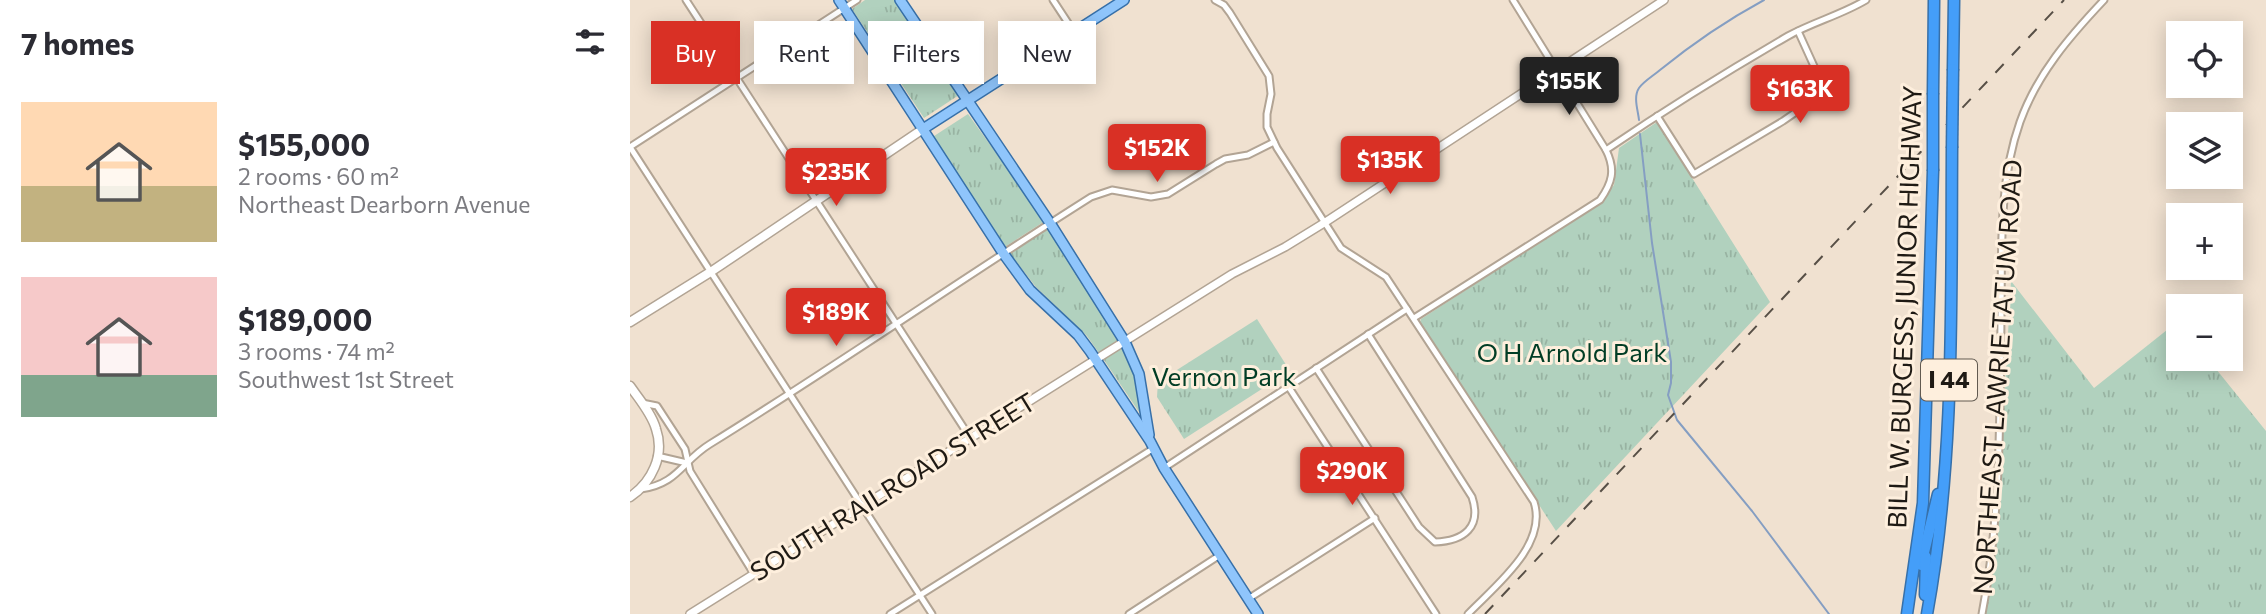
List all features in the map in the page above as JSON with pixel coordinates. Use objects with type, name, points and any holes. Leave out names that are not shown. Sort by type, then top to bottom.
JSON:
[{"type":"highway","name":"BILL W. BURGESS, JUNIOR HIGHWAY","points":[[1907,614],[1919,544],[1925,462],[1933,171],[1934,0]]},
{"type":"highway","name":"BILL W. BURGESS, JUNIOR HIGHWAY","points":[[1926,614],[1938,547],[1946,463],[1951,298],[1954,0]]},
{"type":"highway","points":[[1925,462],[1926,614]]},
{"type":"highway","points":[[1907,614],[1946,463]]},
{"type":"main road","points":[[900,0],[1125,342],[1139,374],[1152,444]]},
{"type":"main road","points":[[1091,21],[1124,0]]},
{"type":"main road","points":[[842,4],[1003,254],[1030,290],[1078,335],[1096,359],[1258,614]]},
{"type":"main road","points":[[630,322],[712,271],[998,82]]},
{"type":"main road","points":[[630,386],[656,428],[657,456],[657,464],[649,480],[630,497]]},
{"type":"street","points":[[686,0],[700,21]]},
{"type":"street","points":[[740,76],[842,4],[857,0]]},
{"type":"street","points":[[1054,0],[1067,21]]},
{"type":"street","points":[[1215,0],[1224,5],[1230,13],[1269,76],[1271,93],[1267,127],[1324,222],[1341,248],[1386,277],[1534,502],[1537,512],[1530,544],[1468,614]]},
{"type":"street","points":[[1414,318],[1600,200],[1609,186],[1613,172],[1606,150],[1513,0]]},
{"type":"street","name":"SOUTH RAILROAD STREET","points":[[690,614],[1232,274],[1285,247],[1663,0]]},
{"type":"street","points":[[1606,150],[1798,31],[1840,15],[1866,0]]},
{"type":"street","name":"NORTHEAST LAWRIE TATUM ROAD","points":[[1982,614],[1987,588],[1998,465],[2006,178],[2020,122],[2033,92],[2049,65],[2104,0]]},
{"type":"street","points":[[1657,116],[1694,174],[1783,121],[1809,103],[1817,91],[1818,75],[1798,31]]},
{"type":"street","points":[[740,83],[971,439]]},
{"type":"street","points":[[728,84],[630,147],[932,614]]},
{"type":"street","points":[[640,489],[657,486],[680,472],[705,447],[1049,223],[1102,192],[1112,190],[1150,197],[1168,194],[1225,159],[1248,155],[1274,142]]},
{"type":"street","points":[[1164,468],[1407,309]]},
{"type":"street","points":[[1316,368],[1419,527],[1435,542],[1461,537],[1474,524],[1476,509],[1472,497],[1368,334]]},
{"type":"street","points":[[1288,386],[1436,614]]},
{"type":"street","points":[[642,403],[657,407],[685,449],[687,463],[754,574]]},
{"type":"street","points":[[890,614],[1152,444]]},
{"type":"street","points":[[657,456],[687,463]]},
{"type":"street","points":[[1248,599],[1375,518]]},
{"type":"street","points":[[1129,614],[1220,555]]},
{"type":"green space","points":[[865,0],[894,0],[908,21],[868,21],[868,33],[852,9]]},
{"type":"green space","points":[[902,84],[951,84],[959,95],[924,118]]},
{"type":"green space","points":[[968,114],[1045,221],[1005,247],[931,138]]},
{"type":"green space","name":"O H Arnold Park","points":[[1657,122],[1770,302],[1556,531],[1420,322],[1599,204],[1614,185],[1619,148]]},
{"type":"green space","points":[[1048,229],[1120,339],[1099,353],[1087,336],[1036,287],[1010,254]]},
{"type":"green space","points":[[2011,281],[2094,388],[2166,331],[2166,371],[2218,371],[2266,431],[2266,614],[1986,614],[1996,544]]},
{"type":"green space","name":"Vernon Park","points":[[1257,319],[1290,371],[1184,439],[1157,397],[1158,382]]},
{"type":"green space","points":[[1124,346],[1135,373],[1141,415],[1104,360]]},
{"type":"waterway","points":[[1639,120],[1636,95],[1643,83],[1710,33],[1764,0]]},
{"type":"waterway","points":[[1640,134],[1652,243],[1671,362],[1668,395],[1677,420],[1752,511],[1829,614]]},
{"type":"railway","points":[[1485,614],[2064,0]]}]
